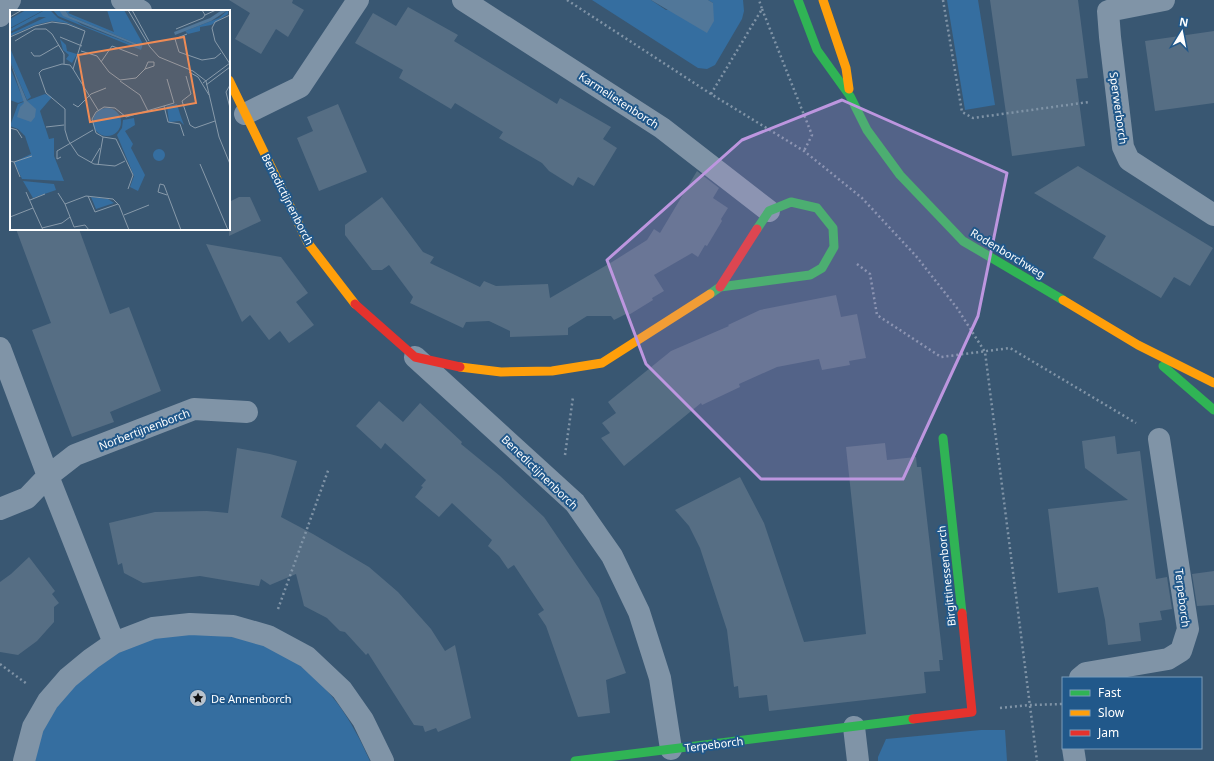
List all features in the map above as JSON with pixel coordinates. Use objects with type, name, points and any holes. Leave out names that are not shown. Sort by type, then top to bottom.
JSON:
[{"type":"street","points":[[0,16],[10,0]]},
{"type":"street","points":[[122,0],[139,10]]},
{"type":"street","points":[[245,114],[300,87],[358,0]]},
{"type":"street","name":"Karmelietenborch","points":[[463,0],[662,128],[769,211]]},
{"type":"street","name":"Rodenborchweg","points":[[798,0],[818,50],[850,96],[867,130],[900,175],[963,241],[1138,345],[1214,383]]},
{"type":"street","name":"Rodenborchweg","points":[[823,0],[846,68],[850,96]]},
{"type":"street","name":"Sperwerborch","points":[[1164,0],[1108,11],[1123,147],[1129,160],[1214,215]]},
{"type":"street","name":"Benedictijnenborch","points":[[230,82],[308,243],[357,306],[575,503],[612,556],[639,612],[660,678],[671,749]]},
{"type":"street","points":[[769,211],[791,202],[817,208],[833,228],[834,248]]},
{"type":"street","name":"Benedictijnenborch","points":[[415,357],[467,368],[501,372],[552,372],[602,363],[720,287],[769,211]]},
{"type":"street","name":"Benedictijnenborch","points":[[720,287],[810,275],[822,268],[834,248]]},
{"type":"street","name":"Rodenborchweg","points":[[1138,345],[1214,410]]},
{"type":"street","points":[[0,348],[48,476],[114,643]]},
{"type":"street","name":"Norbertijnenborch","points":[[0,509],[27,498],[48,476],[75,455],[194,409],[247,412]]},
{"type":"street","name":"Birgittinessenborch","points":[[943,438],[972,712]]},
{"type":"street","name":"Terpeborch","points":[[1081,677],[1086,673],[1168,659],[1181,651],[1188,630],[1160,440]]},
{"type":"street","points":[[24,761],[33,727],[48,701],[68,678],[91,659],[114,643],[153,628],[190,624],[233,626],[268,636],[307,657],[342,690],[363,720],[383,761]]},
{"type":"street","name":"Terpeborch","points":[[574,761],[972,712]]},
{"type":"street","points":[[854,727],[858,761]]},
{"type":"street","points":[[1073,749],[1075,761]]},
{"type":"path","points":[[567,0],[712,94],[804,151],[862,198],[916,256],[957,308],[985,352],[1037,761]]},
{"type":"path","points":[[758,0],[812,135],[804,151]]},
{"type":"path","points":[[943,0],[962,112],[973,118],[1117,98]]},
{"type":"path","points":[[712,94],[762,9]]},
{"type":"path","points":[[834,248],[870,274],[877,315],[941,357],[1010,348],[1144,428],[1160,440]]},
{"type":"path","points":[[560,489],[577,368]]},
{"type":"path","points":[[268,636],[329,468]]},
{"type":"path","points":[[972,712],[1030,705],[1062,704]]},
{"type":"highlighted area","points":[[842,100],[1007,173],[978,316],[903,479],[761,479],[646,364],[607,260],[742,140]]},
{"type":"shaded area","points":[[592,0],[651,0],[666,10],[713,3],[708,0],[743,0],[744,11],[742,19],[715,65],[707,69],[698,68]]},
{"type":"shaded area","points":[[651,0],[708,0],[713,3],[714,21],[707,33]]},
{"type":"shaded area","points":[[947,0],[978,0],[995,105],[965,110]]},
{"type":"shaded area","name":"De Annenborch","points":[[197,633],[251,641],[283,654],[298,664],[325,688],[336,702],[357,735],[370,761],[33,761],[40,737],[51,715],[65,695],[82,678],[101,663],[122,650],[145,641],[172,634]]},
{"type":"shaded area","points":[[981,730],[1005,730],[1007,761],[878,761],[878,757],[886,739]]},
{"type":"building","points":[[229,0],[293,0],[292,3],[304,10],[288,37],[276,29],[261,54],[235,39],[250,13]]},
{"type":"building","points":[[990,0],[1078,0],[1088,78],[1076,79],[1085,146],[1012,156]]},
{"type":"building","points":[[408,7],[458,35],[454,41],[557,104],[560,98],[611,127],[603,139],[617,148],[594,186],[578,177],[573,186],[549,171],[542,163],[499,138],[503,132],[455,103],[451,109],[399,78],[403,70],[355,43],[373,13],[396,26]]},
{"type":"building","points":[[1214,31],[1214,103],[1155,111],[1145,41]]},
{"type":"building","points":[[338,104],[367,172],[319,191],[297,138],[313,131],[307,117]]},
{"type":"building","points":[[1078,166],[1213,248],[1190,286],[1174,277],[1161,298],[1093,258],[1106,236],[1034,193]]},
{"type":"building","points":[[697,171],[719,188],[713,198],[728,208],[707,246],[705,245],[698,257],[692,253],[654,275],[664,291],[652,298],[653,300],[627,316],[626,314],[614,320],[611,316],[587,316],[568,328],[568,335],[510,337],[510,331],[489,321],[466,322],[463,328],[410,303],[413,297],[389,265],[382,270],[372,270],[345,235],[345,225],[382,197],[423,252],[434,257],[430,263],[480,287],[484,281],[496,286],[548,284],[550,298],[647,240],[654,229],[660,233]]},
{"type":"building","points":[[239,197],[250,197],[261,221],[229,236],[230,202]]},
{"type":"building","points":[[16,230],[79,230],[110,314],[129,307],[161,391],[110,412],[114,422],[72,437],[32,330],[51,323]]},
{"type":"building","points":[[206,244],[281,257],[308,293],[296,302],[314,325],[289,343],[280,331],[269,340],[250,315],[242,322]]},
{"type":"building","points":[[836,295],[841,317],[857,314],[866,358],[849,361],[850,365],[822,370],[819,359],[777,367],[739,384],[740,387],[702,405],[701,403],[624,466],[601,438],[610,433],[602,423],[616,413],[608,402],[671,351],[729,326],[728,325],[760,310]]},
{"type":"building","points":[[379,401],[403,422],[420,403],[462,442],[461,444],[500,476],[544,517],[599,598],[626,673],[606,680],[610,713],[578,717],[546,626],[538,614],[544,610],[514,565],[508,569],[499,556],[488,546],[492,540],[452,503],[439,517],[415,497],[423,487],[421,486],[426,480],[385,443],[381,449],[356,426]]},
{"type":"building","points":[[1115,436],[1117,454],[1140,451],[1156,579],[1167,577],[1172,609],[1160,611],[1162,620],[1139,623],[1141,641],[1108,645],[1105,620],[1098,587],[1058,593],[1048,509],[1128,500],[1085,468],[1082,441]]},
{"type":"building","points":[[885,443],[887,460],[916,457],[917,467],[921,467],[943,660],[939,660],[940,671],[924,672],[926,693],[769,711],[767,695],[739,698],[738,686],[734,687],[727,630],[700,548],[689,526],[675,510],[740,477],[764,523],[804,642],[866,634],[846,447]]},
{"type":"building","points":[[237,448],[297,461],[281,517],[369,567],[398,592],[431,629],[445,651],[455,645],[471,718],[438,732],[436,728],[425,732],[423,726],[414,725],[368,653],[366,655],[345,632],[340,631],[327,618],[304,606],[296,574],[270,585],[261,579],[259,586],[200,576],[143,583],[124,573],[122,563],[118,565],[109,523],[155,512],[207,511],[228,513]]},
{"type":"building","points":[[29,557],[55,591],[52,594],[59,603],[54,607],[54,622],[37,641],[18,655],[0,652],[0,582]]},
{"type":"building","points":[[1214,571],[1214,605],[1197,606],[1192,574]]},
{"type":"traffic: fast","points":[[798,0],[817,50],[850,96],[867,130],[900,175],[963,241],[1063,300]]},
{"type":"traffic: fast","points":[[710,294],[720,287],[810,275],[822,268],[834,247],[833,228],[817,208],[791,202],[769,211],[757,229]]},
{"type":"traffic: fast","points":[[1163,366],[1214,410]]},
{"type":"traffic: fast","points":[[943,438],[962,613]]},
{"type":"traffic: fast","points":[[575,761],[913,719]]},
{"type":"traffic: slow","points":[[823,0],[846,68],[849,89]]},
{"type":"traffic: slow","points":[[230,82],[308,243],[355,304]]},
{"type":"traffic: slow","points":[[460,367],[501,372],[552,371],[602,363],[710,294]]},
{"type":"traffic: slow","points":[[1063,300],[1138,345],[1214,383]]},
{"type":"traffic: jam","points":[[720,287],[757,229]]},
{"type":"traffic: jam","points":[[355,304],[415,357],[460,367]]},
{"type":"traffic: jam","points":[[913,719],[972,712],[962,613]]},
{"type":"place","name":"De Annenborch","points":[[198,698]]}]
